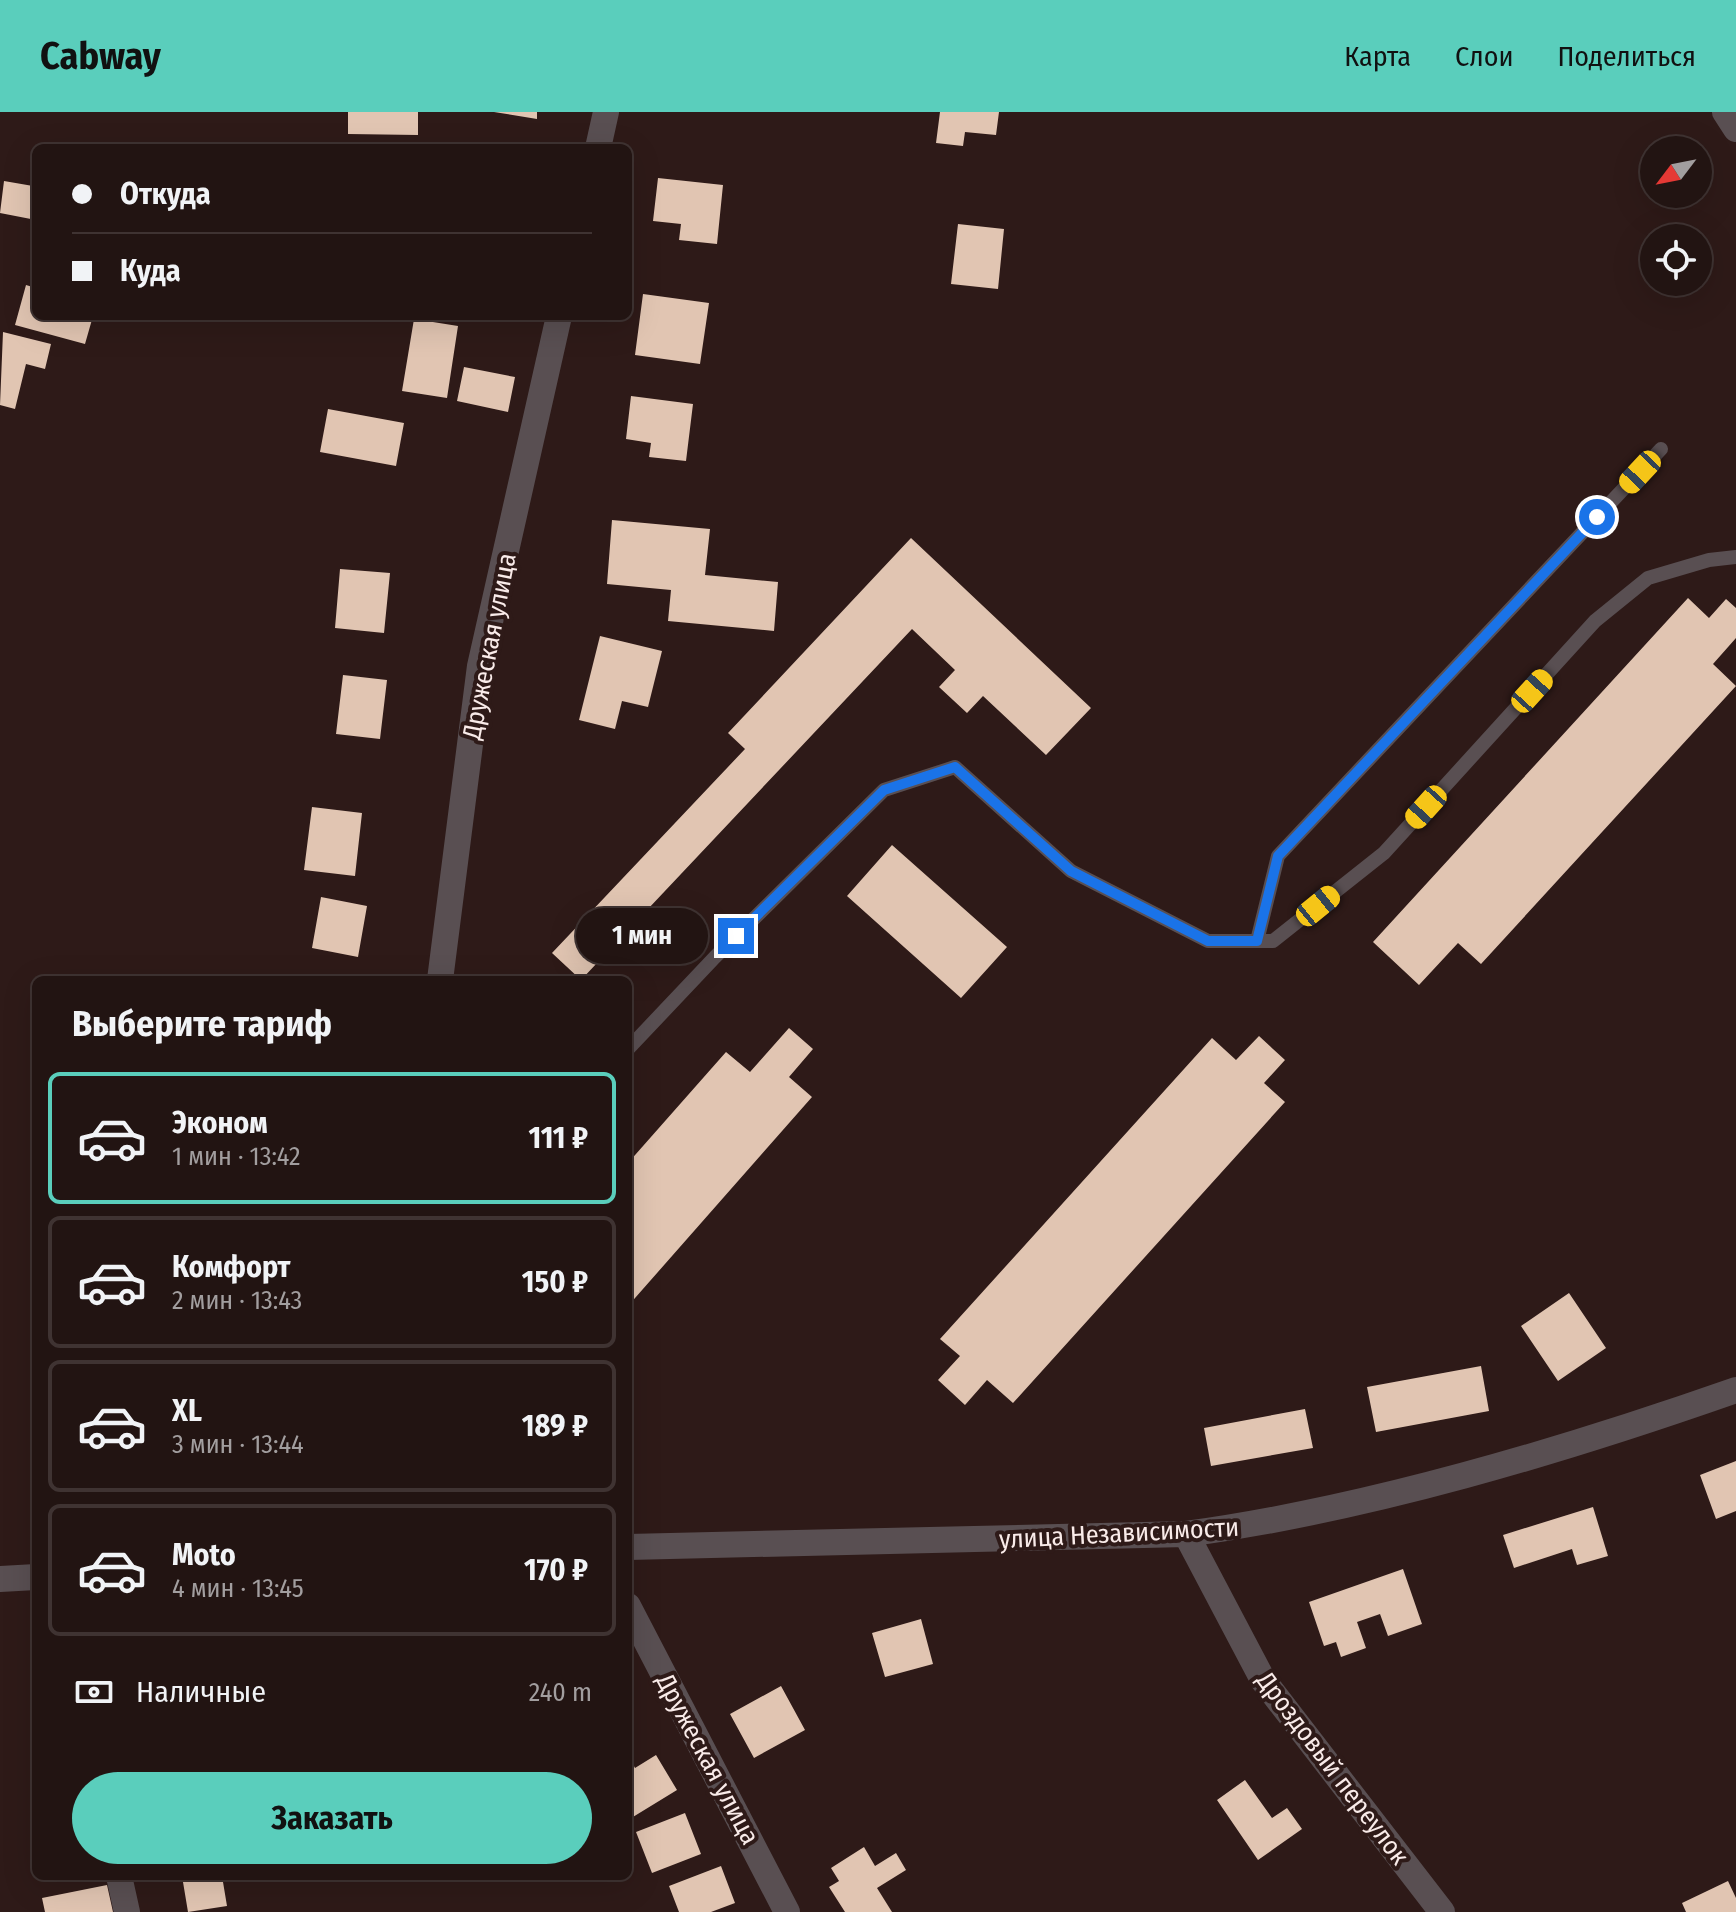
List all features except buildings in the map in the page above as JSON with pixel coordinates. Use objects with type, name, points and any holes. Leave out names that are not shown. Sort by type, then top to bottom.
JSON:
[{"type":"street","points":[[599,144],[606,112]]},
{"type":"street","points":[[1725,112],[1736,129]]},
{"type":"street","name":"Дружеская улица","points":[[441,976],[480,666],[558,320]]},
{"type":"street","name":"улица Независимости","points":[[632,1547],[1186,1534],[1264,1524],[1617,1432],[1736,1390]]},
{"type":"street","name":"Дроздовый переулок","points":[[1186,1534],[1263,1680],[1442,1912]]},
{"type":"street","points":[[0,1579],[32,1577]]},
{"type":"street","name":"Дружеская улица","points":[[632,1614],[787,1912]]},
{"type":"street","points":[[120,1880],[127,1912]]},
{"type":"lane","points":[[1257,941],[1278,856],[1661,449]]},
{"type":"lane","points":[[632,1045],[715,957],[884,790],[955,767],[1071,871],[1208,941],[1273,941],[1384,853],[1595,621],[1648,578],[1709,560],[1736,557]]},
{"type":"route","points":[[736,936],[884,790],[955,767],[1071,871],[1208,941],[1257,941],[1278,856],[1597,517]]}]
